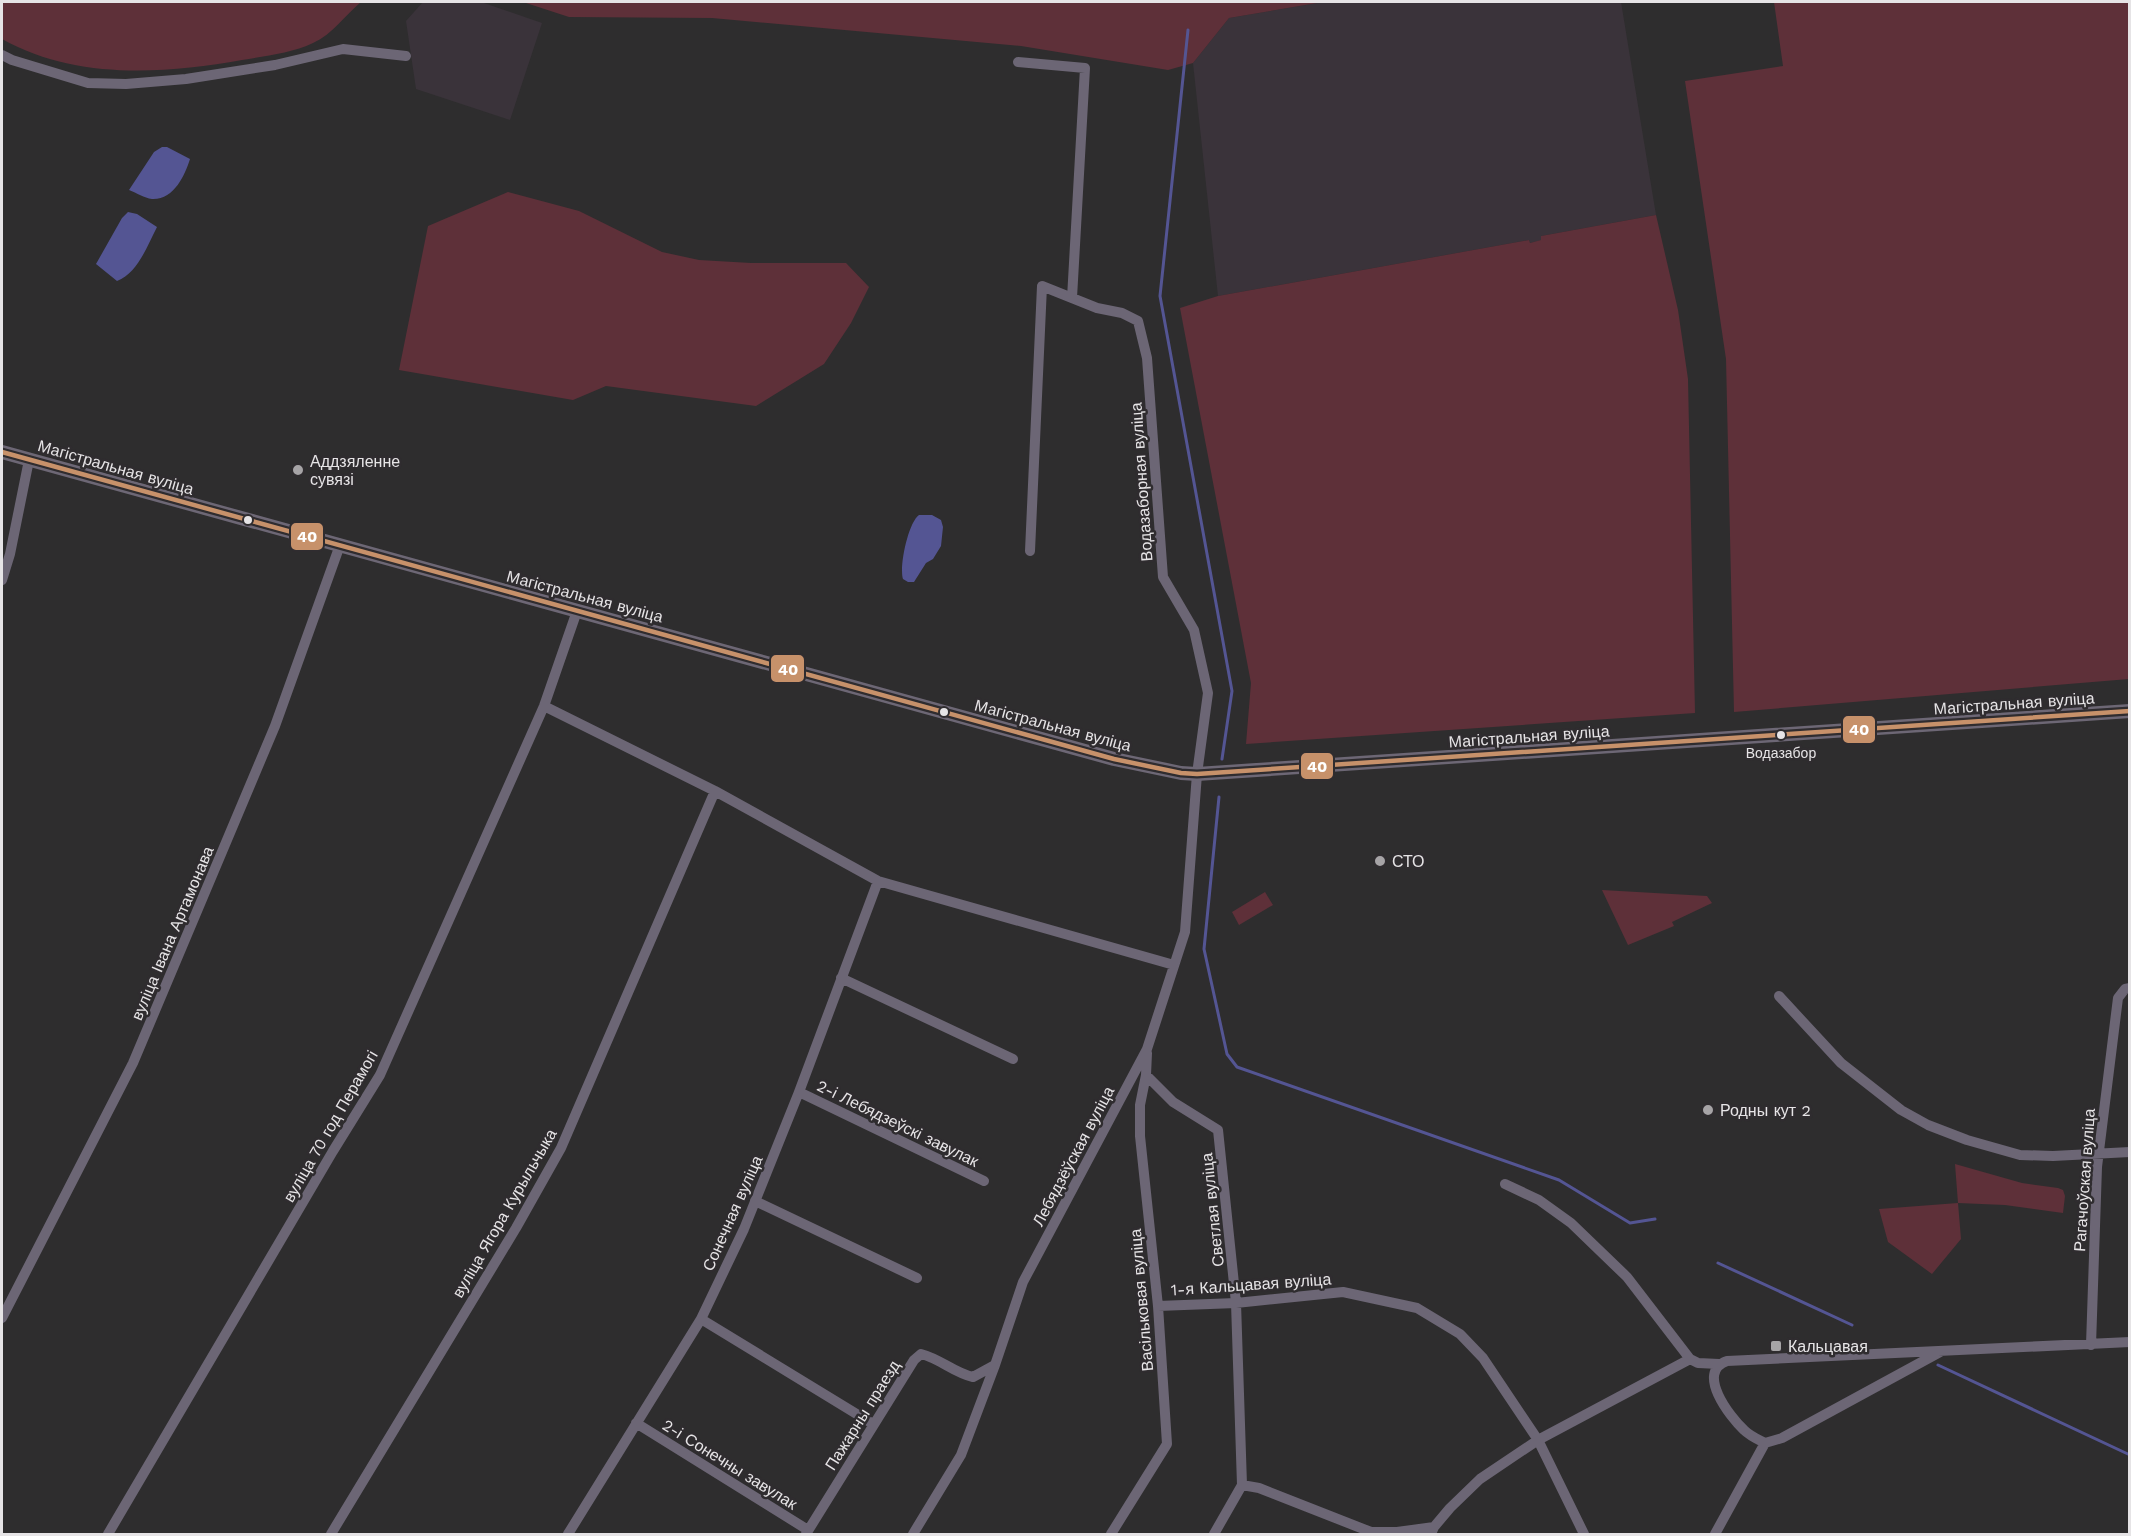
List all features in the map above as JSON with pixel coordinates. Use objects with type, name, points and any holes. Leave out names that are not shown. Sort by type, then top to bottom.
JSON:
[{"type":"main road","name":"Магістральная вуліца","points":[[2,452],[1114,759],[1181,773],[1197,774],[2130,711]]},
{"type":"street","points":[[2,55],[88,84],[186,79],[275,65],[343,49],[406,56]]},
{"type":"street","points":[[1018,62],[1085,68],[1072,298]]},
{"type":"street","name":"Водазаборная вуліца","points":[[1030,551],[1042,286],[1097,308],[1122,313],[1138,321],[1147,358],[1163,577],[1194,630],[1209,693],[1197,774]]},
{"type":"street","points":[[2,580],[10,554],[29,460]]},
{"type":"street","name":"вуліца Івана Артамонава","points":[[2,1318],[133,1063],[275,726],[340,545]]},
{"type":"street","name":"вуліца 70 год Перамогі","points":[[108,1534],[380,1075],[544,706],[577,611]]},
{"type":"street","points":[[544,706],[715,791],[878,881],[1174,965]]},
{"type":"street","name":"Лебядзёўская вуліца","points":[[914,1534],[961,1455],[1023,1282],[1147,1049],[1185,932],[1197,774]]},
{"type":"street","name":"вуліца Ягора Курыльчыка","points":[[330,1534],[516,1228],[561,1148],[715,791]]},
{"type":"street","name":"Сонечная вуліца","points":[[570,1534],[701,1319],[755,1202],[878,881]]},
{"type":"street","points":[[841,978],[1013,1059]]},
{"type":"street","name":"Рагачоўская вуліца","points":[[2091,1345],[2098,1154],[2118,998],[2125,989],[2130,988]]},
{"type":"street","points":[[1779,996],[1835,1059],[1901,1110],[1928,1125],[1967,1140],[2020,1155],[2130,1152]]},
{"type":"street","name":"Васільковая вуліца","points":[[1111,1534],[1167,1444],[1158,1306],[1140,1136],[1140,1105],[1146,1076],[1147,1049]]},
{"type":"street","name":"Светлая вуліца","points":[[1146,1076],[1173,1102],[1218,1130],[1236,1303],[1242,1485]]},
{"type":"street","name":"2-і Лебядзеўскі завулак","points":[[799,1092],[984,1181]]},
{"type":"street","points":[[1121,1098],[1140,1105]]},
{"type":"street","points":[[1505,1184],[1539,1200],[1571,1223],[1627,1277],[1689,1359],[1698,1363],[1719,1364],[1727,1361],[1775,1358],[2130,1342]]},
{"type":"street","points":[[755,1202],[918,1278]]},
{"type":"street","name":"1-я Кальцавая вуліца","points":[[1158,1306],[1236,1303],[1343,1292],[1417,1308],[1460,1334],[1483,1358],[1538,1440],[1584,1534]]},
{"type":"street","points":[[701,1319],[873,1424]]},
{"type":"street","points":[[1719,1364],[1713,1374],[1714,1386],[1719,1395],[1743,1429],[1765,1443],[1782,1438],[1940,1352]]},
{"type":"street","name":"Пажарны праезд","points":[[807,1532],[914,1360],[921,1354],[944,1364],[960,1375],[973,1377],[995,1365]]},
{"type":"street","points":[[1214,1534],[1242,1485],[1259,1488],[1373,1533],[1432,1531],[1480,1479],[1538,1440],[1689,1359]]},
{"type":"street","name":"2-і Сонечны завулак","points":[[636,1423],[807,1532]]},
{"type":"street","points":[[1715,1534],[1765,1443]]},
{"type":"shaded area","points":[[2,2],[361,2],[327,35],[296,49],[269,56],[212,65],[120,70],[59,62],[2,39]]},
{"type":"shaded area","points":[[423,2],[481,2],[542,23],[510,120],[416,89],[406,21]]},
{"type":"shaded area","points":[[523,2],[1323,2],[1229,18],[1193,63],[1168,70],[1021,46],[712,18],[569,17]]},
{"type":"shaded area","points":[[1323,2],[1621,2],[1656,215],[1541,236],[1542,240],[1530,243],[1529,240],[1218,296],[1193,63],[1229,18]]},
{"type":"shaded area","points":[[1774,2],[2129,2],[2129,679],[1734,712],[1726,359],[1685,81],[1783,66]]},
{"type":"shaded area","points":[[167,147],[190,159],[177,185],[167,195],[152,199],[129,190],[154,152]]},
{"type":"shaded area","points":[[508,192],[579,211],[662,252],[699,260],[751,263],[846,263],[869,287],[851,323],[824,364],[756,406],[606,386],[573,400],[399,370],[428,226]]},
{"type":"shaded area","points":[[128,212],[137,214],[157,227],[131,272],[117,281],[96,264],[122,218]]},
{"type":"shaded area","points":[[1656,215],[1678,310],[1688,379],[1695,713],[1246,744],[1251,683],[1180,308],[1218,296],[1529,240],[1530,243],[1541,240],[1541,236]]},
{"type":"shaded area","points":[[919,515],[932,515],[941,520],[943,527],[941,546],[933,559],[926,563],[914,582],[908,582],[903,579],[903,556],[911,527]]},
{"type":"shaded area","points":[[1602,890],[1707,896],[1712,903],[1672,922],[1674,926],[1628,945]]},
{"type":"shaded area","points":[[1265,892],[1273,905],[1239,925],[1232,912]]},
{"type":"shaded area","points":[[1955,1164],[2022,1183],[2063,1190],[2065,1196],[2063,1213],[2005,1205],[1958,1203]]},
{"type":"shaded area","points":[[1958,1203],[1961,1239],[1932,1274],[1888,1242],[1879,1209]]},
{"type":"waterway","points":[[1188,30],[1160,296],[1232,691],[1222,759]]},
{"type":"waterway","points":[[1219,797],[1204,949],[1227,1054],[1237,1067],[1559,1180],[1630,1223],[1655,1219]]},
{"type":"waterway","points":[[1718,1263],[1852,1325]]},
{"type":"waterway","points":[[1938,1365],[2130,1455]]},
{"type":"transit line","name":"40","points":[[2,452],[1114,759],[1181,773],[1197,774],[2130,711]]},
{"type":"place","name":"Аддзяленне сувязі","points":[[298,470]]},
{"type":"place","name":"Водазабор","points":[[1781,735]]},
{"type":"place","name":"СТО","points":[[1380,861]]},
{"type":"place","name":"Родны кут 2","points":[[1708,1110]]},
{"type":"place","name":"Кальцавая","points":[[1776,1346]]}]
